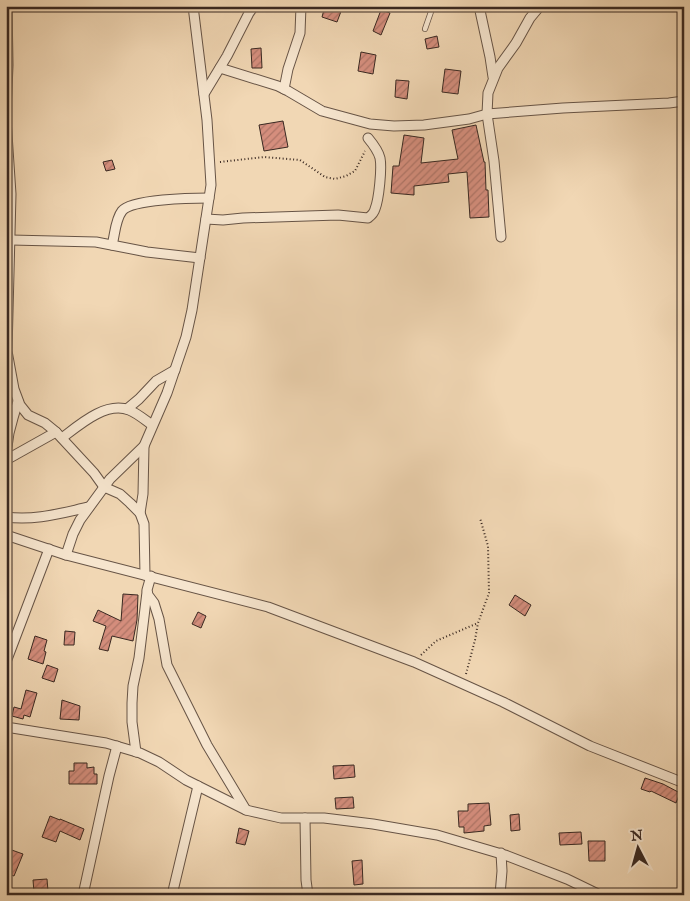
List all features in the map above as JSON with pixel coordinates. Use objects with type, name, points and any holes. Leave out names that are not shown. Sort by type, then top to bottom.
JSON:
[{"type":"street","points":[[6,113],[8,65],[7,6]]},
{"type":"street","points":[[140,513],[143,494],[144,446],[167,393],[186,337],[192,310],[211,185],[207,120],[193,6]]},
{"type":"street","points":[[204,94],[254,6]]},
{"type":"street","points":[[284,89],[288,68],[300,34],[301,6]]},
{"type":"street","points":[[479,6],[490,56],[493,80]]},
{"type":"street","points":[[501,237],[494,161],[487,114],[488,93],[498,68],[516,43],[530,18],[540,6]]},
{"type":"street","points":[[220,68],[284,89],[322,112],[370,124],[394,126],[424,125],[469,119],[487,114],[562,108],[669,104],[684,101]]},
{"type":"street","points":[[6,119],[12,194],[7,351],[18,401],[28,414],[45,423],[59,435],[94,473],[104,487],[120,494],[130,502],[140,513],[144,524],[148,576],[139,658],[133,686],[132,722],[136,752]]},
{"type":"street","points":[[206,219],[223,220],[338,215],[368,218],[376,208],[380,182],[380,159],[368,138]]},
{"type":"street","points":[[112,245],[121,212],[129,206],[142,202],[209,198]]},
{"type":"street","points":[[11,240],[96,242],[147,252],[200,258]]},
{"type":"street","points":[[127,409],[156,381],[175,370]]},
{"type":"street","points":[[6,454],[11,425],[18,401]]},
{"type":"street","points":[[6,460],[112,408],[127,409],[152,425]]},
{"type":"street","points":[[66,555],[73,534],[89,507],[110,479],[144,446]]},
{"type":"street","points":[[6,517],[20,519],[36,518],[64,514],[89,507]]},
{"type":"street","points":[[6,535],[66,555],[268,607],[414,662],[503,702],[590,746],[684,783]]},
{"type":"street","points":[[6,662],[49,550]]},
{"type":"street","points":[[147,590],[159,619],[167,666],[207,745],[246,810]]},
{"type":"street","points":[[6,727],[106,743],[136,752],[159,762],[186,780],[246,810],[281,818],[324,818],[436,835],[501,853],[567,879],[600,895]]},
{"type":"street","points":[[83,895],[117,746]]},
{"type":"street","points":[[172,895],[198,786]]},
{"type":"street","points":[[305,818],[308,895]]},
{"type":"street","points":[[500,895],[501,853]]},
{"type":"lane","points":[[425,29],[433,6]]},
{"type":"path","points":[[210,163],[264,157],[300,160],[325,177],[335,179],[346,176],[355,170],[366,147],[368,138]]},
{"type":"path","points":[[463,684],[478,623],[489,593],[488,546],[480,518]]},
{"type":"path","points":[[414,662],[436,641],[478,623]]},
{"type":"building","points":[[325,6],[343,6],[337,22],[322,17]]},
{"type":"building","points":[[381,10],[390,13],[381,35],[373,31]]},
{"type":"building","points":[[437,36],[439,47],[427,49],[425,39]]},
{"type":"building","points":[[261,48],[262,68],[252,68],[251,49]]},
{"type":"building","points":[[361,52],[376,55],[373,74],[358,71]]},
{"type":"building","points":[[445,69],[461,71],[458,94],[442,92]]},
{"type":"building","points":[[396,80],[409,81],[407,99],[395,97]]},
{"type":"building","points":[[283,121],[288,147],[264,151],[259,125]]},
{"type":"building","points":[[476,125],[485,162],[489,217],[470,218],[467,172],[448,174],[449,182],[414,186],[414,195],[391,193],[393,166],[399,166],[404,135],[424,138],[421,163],[458,159],[452,130]]},
{"type":"building","points":[[112,160],[115,169],[106,171],[103,162]]},
{"type":"building","points":[[123,594],[138,595],[137,620],[133,641],[112,636],[108,651],[99,649],[106,626],[93,621],[98,610],[121,621]]},
{"type":"building","points":[[515,595],[531,605],[525,616],[509,605]]},
{"type":"building","points":[[198,612],[206,616],[201,628],[192,624]]},
{"type":"building","points":[[65,631],[75,632],[74,645],[64,645]]},
{"type":"building","points":[[35,636],[47,640],[43,664],[28,659]]},
{"type":"building","points":[[47,665],[58,669],[54,682],[42,678]]},
{"type":"building","points":[[26,690],[37,693],[30,717],[24,715],[23,719],[12,716],[14,707],[21,709]]},
{"type":"building","points":[[62,700],[80,706],[79,720],[60,719]]},
{"type":"building","points":[[74,763],[87,763],[87,768],[94,767],[94,774],[97,774],[97,784],[69,784],[69,771],[74,771]]},
{"type":"building","points":[[354,765],[355,777],[334,779],[333,766]]},
{"type":"building","points":[[645,778],[663,784],[680,793],[676,803],[651,791],[641,789]]},
{"type":"building","points":[[353,797],[354,808],[336,809],[335,798]]},
{"type":"building","points":[[489,803],[491,825],[484,826],[484,831],[464,833],[464,827],[459,827],[458,811],[468,811],[468,804]]},
{"type":"building","points":[[519,814],[520,830],[511,831],[510,815]]},
{"type":"building","points":[[50,816],[84,829],[80,840],[60,831],[56,842],[42,837]]},
{"type":"building","points":[[239,828],[249,831],[245,845],[236,843]]},
{"type":"building","points":[[581,832],[582,844],[560,845],[559,833]]},
{"type":"building","points":[[588,841],[605,841],[605,861],[589,861]]},
{"type":"building","points":[[6,848],[23,854],[14,876],[6,873]]},
{"type":"building","points":[[362,860],[363,884],[354,885],[352,861]]},
{"type":"building","points":[[47,879],[48,891],[34,892],[33,880]]}]
